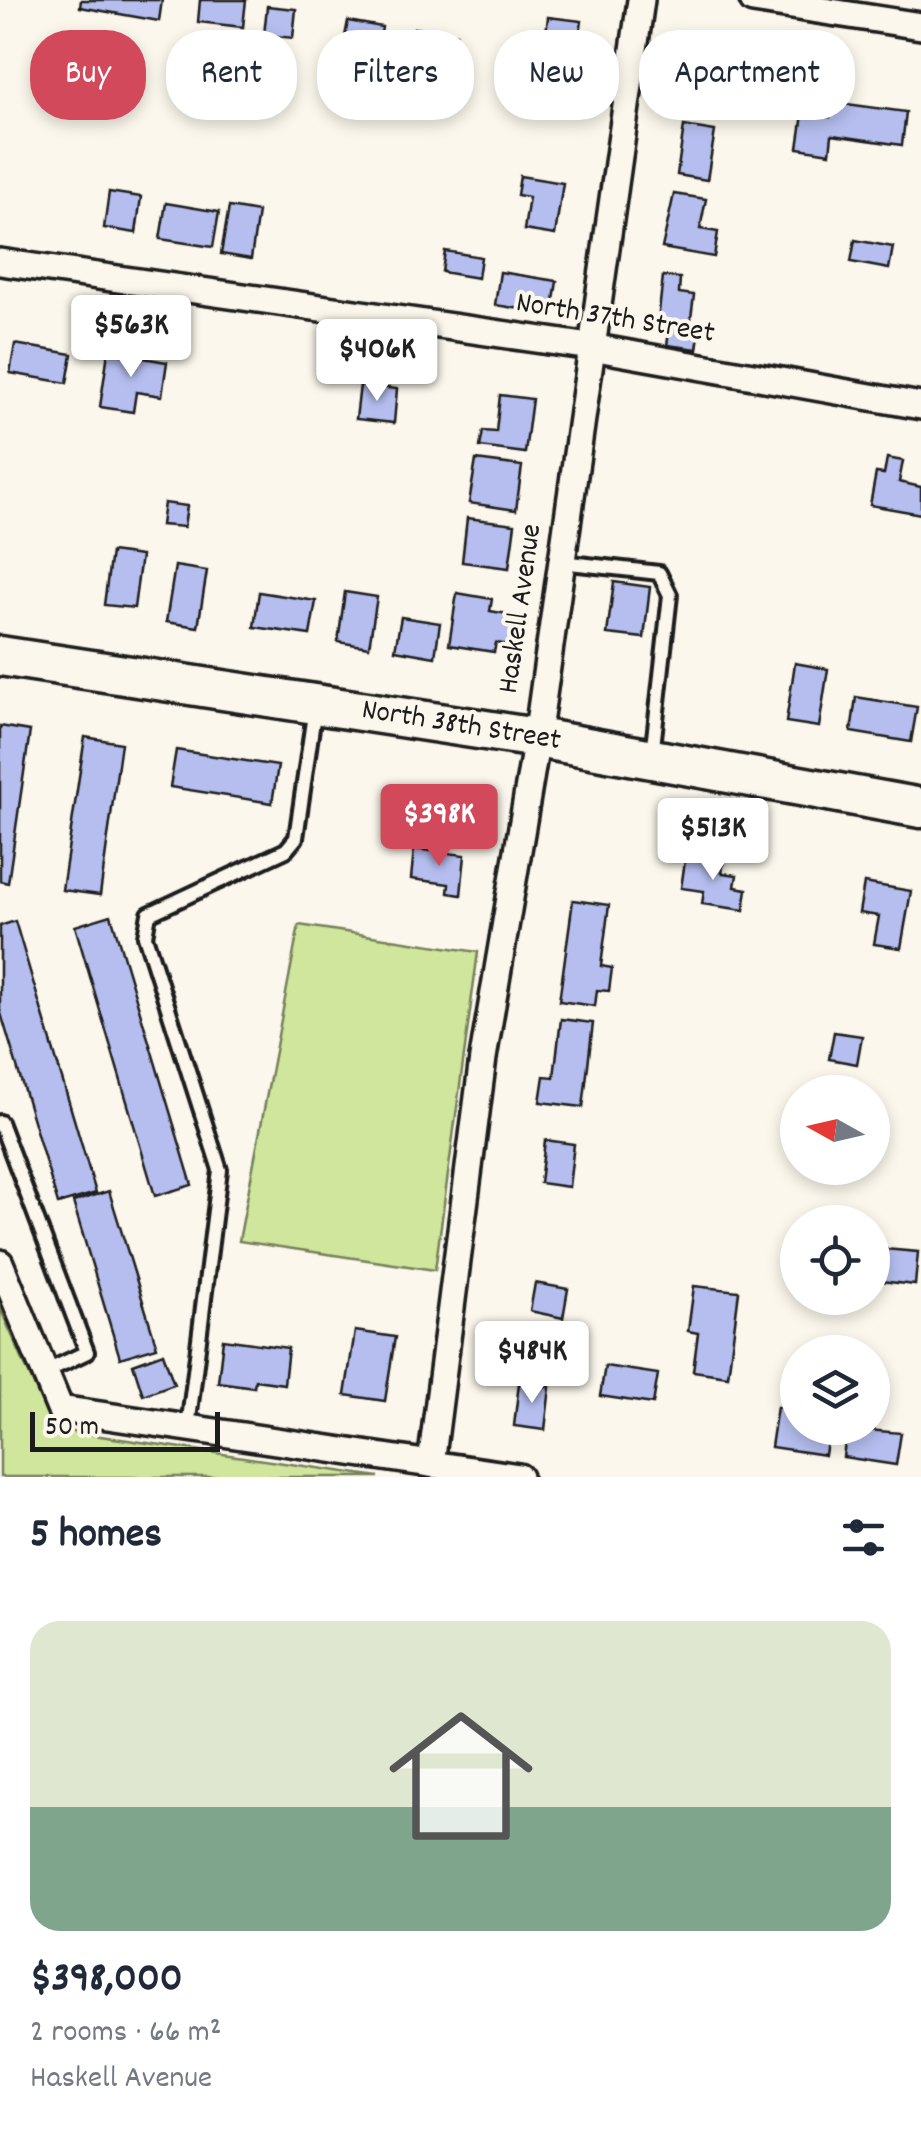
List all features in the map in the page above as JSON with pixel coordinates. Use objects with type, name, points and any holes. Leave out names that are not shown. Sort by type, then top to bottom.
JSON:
[{"type":"street","name":"Haskell Avenue","points":[[431,1464],[483,1058],[537,738],[641,0]]},
{"type":"street","points":[[753,0],[921,26]]},
{"type":"street","name":"North 37th Street","points":[[0,262],[590,347],[921,406]]},
{"type":"street","name":"North 38th Street","points":[[0,656],[537,738],[921,808]]},
{"type":"street","points":[[0,1262],[60,1410],[519,1477]]},
{"type":"lane","points":[[561,562],[659,572],[670,595],[652,759]]},
{"type":"lane","points":[[188,1428],[220,1170],[145,936],[149,914],[286,850],[296,838],[316,704]]},
{"type":"lane","points":[[0,1122],[87,1352],[45,1372]]},
{"type":"green space","points":[[299,925],[478,952],[435,1270],[239,1241]]},
{"type":"green space","points":[[0,1308],[53,1429],[379,1477],[0,1477]]},
{"type":"building","points":[[81,0],[162,0],[159,21],[80,7]]},
{"type":"building","points":[[200,0],[246,0],[243,27],[198,22]]},
{"type":"building","points":[[267,6],[296,9],[294,30],[265,30]]},
{"type":"building","points":[[548,17],[582,21],[581,30],[546,30]]},
{"type":"building","points":[[348,21],[382,27],[382,30],[346,30]]},
{"type":"building","points":[[855,105],[906,112],[902,145],[832,135],[830,153],[798,148],[802,120],[855,120]]},
{"type":"building","points":[[684,126],[715,131],[707,180],[677,175]]},
{"type":"building","points":[[520,176],[563,183],[555,235],[524,230],[529,197],[517,195]]},
{"type":"building","points":[[109,192],[141,197],[136,233],[104,228]]},
{"type":"building","points":[[674,194],[706,199],[700,229],[718,232],[714,257],[662,248]]},
{"type":"building","points":[[166,203],[219,212],[213,247],[160,239]]},
{"type":"building","points":[[229,207],[258,212],[251,259],[221,254]]},
{"type":"building","points":[[855,240],[893,247],[889,269],[851,262]]},
{"type":"building","points":[[445,251],[481,257],[478,278],[442,272]]},
{"type":"building","points":[[500,272],[557,281],[552,314],[495,305]]},
{"type":"building","points":[[663,276],[680,278],[679,293],[694,295],[689,334],[699,335],[697,349],[667,345],[669,332],[657,330]]},
{"type":"building","points":[[15,344],[72,354],[67,383],[10,373]]},
{"type":"building","points":[[108,352],[167,362],[162,396],[136,392],[133,412],[100,407]]},
{"type":"building","points":[[360,385],[397,389],[394,423],[356,419]]},
{"type":"building","points":[[500,395],[532,399],[525,453],[480,447],[483,431],[496,432]]},
{"type":"building","points":[[887,458],[903,461],[899,482],[921,487],[921,514],[870,505],[876,473],[884,474]]},
{"type":"building","points":[[476,460],[522,466],[516,510],[469,503]]},
{"type":"building","points":[[164,503],[187,506],[184,527],[161,525]]},
{"type":"building","points":[[467,518],[515,524],[509,568],[462,562]]},
{"type":"building","points":[[111,552],[141,556],[134,608],[104,605]]},
{"type":"building","points":[[175,566],[207,571],[198,627],[166,622]]},
{"type":"building","points":[[614,582],[650,587],[644,638],[607,634]]},
{"type":"building","points":[[259,592],[316,601],[310,635],[254,627]]},
{"type":"building","points":[[345,592],[377,597],[369,647],[338,642]]},
{"type":"building","points":[[457,593],[492,599],[490,611],[526,617],[521,647],[496,643],[494,652],[449,645]]},
{"type":"building","points":[[401,617],[440,623],[435,657],[395,650]]},
{"type":"building","points":[[795,663],[828,669],[819,727],[786,722]]},
{"type":"building","points":[[856,697],[917,707],[911,742],[851,732]]},
{"type":"building","points":[[0,726],[30,731],[8,883],[0,881]]},
{"type":"building","points":[[85,737],[121,743],[100,895],[62,890]]},
{"type":"building","points":[[176,750],[278,766],[272,803],[170,787]]},
{"type":"building","points":[[414,849],[465,855],[461,895],[448,893],[449,884],[411,879]]},
{"type":"building","points":[[686,854],[724,860],[722,873],[737,875],[735,887],[747,889],[744,910],[702,904],[704,891],[681,888]]},
{"type":"building","points":[[864,883],[911,891],[901,948],[874,944],[879,916],[859,913]]},
{"type":"building","points":[[573,900],[609,905],[601,966],[612,968],[609,991],[597,990],[595,1006],[559,1001]]},
{"type":"building","points":[[111,915],[192,1185],[155,1196],[75,926]]},
{"type":"building","points":[[15,921],[96,1193],[58,1204],[0,1010],[0,926]]},
{"type":"building","points":[[561,1019],[593,1023],[583,1107],[540,1102],[544,1076],[554,1077]]},
{"type":"building","points":[[834,1032],[862,1036],[857,1064],[829,1059]]},
{"type":"building","points":[[545,1140],[574,1144],[569,1187],[540,1183]]},
{"type":"building","points":[[109,1191],[157,1347],[120,1358],[73,1202]]},
{"type":"building","points":[[890,1250],[918,1252],[915,1285],[890,1282]]},
{"type":"building","points":[[535,1283],[568,1289],[563,1318],[530,1311]]},
{"type":"building","points":[[694,1286],[739,1291],[728,1376],[693,1371],[698,1333],[688,1331]]},
{"type":"building","points":[[355,1331],[395,1337],[385,1401],[345,1395]]},
{"type":"building","points":[[223,1339],[288,1348],[284,1384],[255,1380],[254,1387],[218,1382]]},
{"type":"building","points":[[163,1353],[174,1384],[143,1395],[133,1364]]},
{"type":"building","points":[[605,1366],[658,1374],[653,1404],[600,1396]]},
{"type":"building","points":[[519,1383],[550,1387],[545,1430],[514,1426]]},
{"type":"building","points":[[777,1407],[780,1445],[826,1445],[825,1455],[771,1447]]},
{"type":"building","points":[[890,1432],[901,1433],[896,1465],[843,1457],[845,1445],[890,1445]]}]
